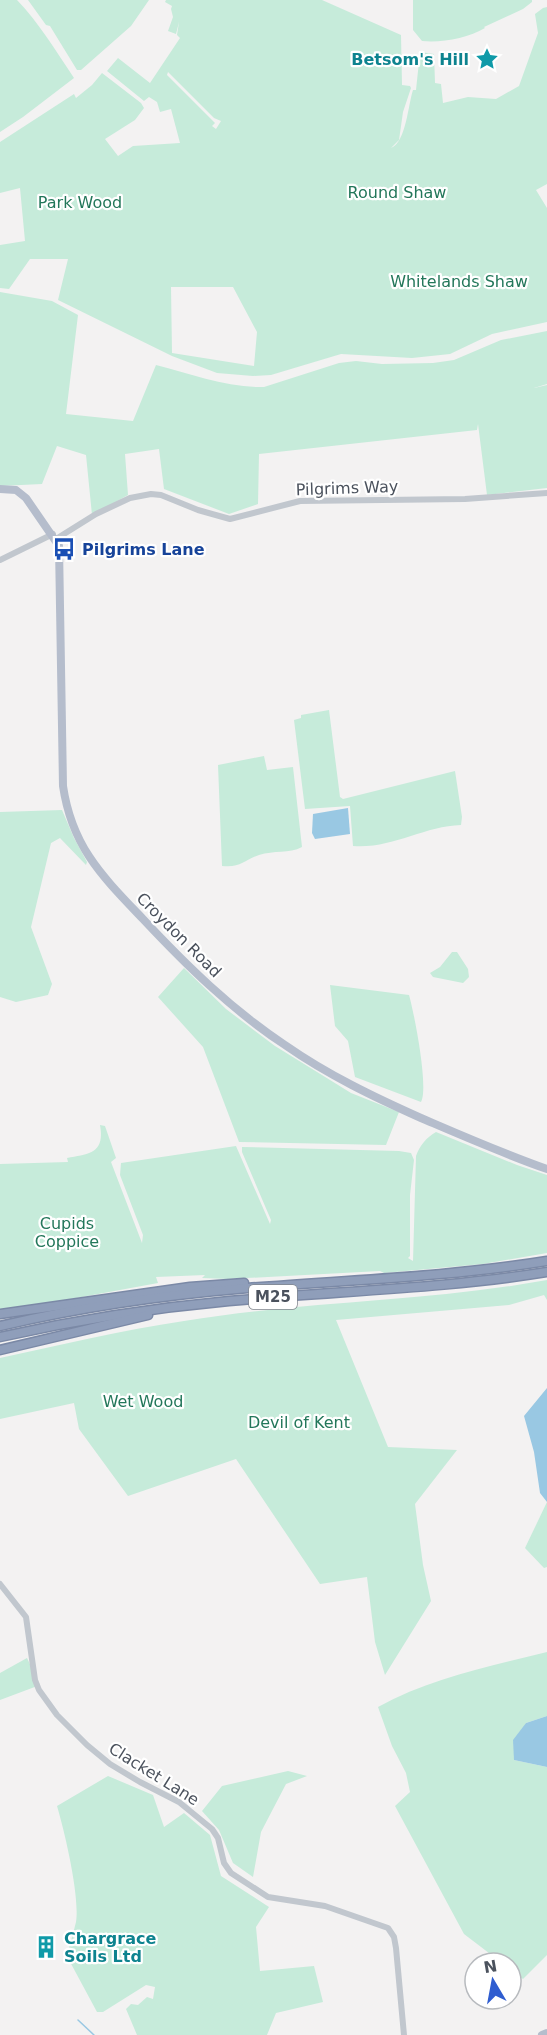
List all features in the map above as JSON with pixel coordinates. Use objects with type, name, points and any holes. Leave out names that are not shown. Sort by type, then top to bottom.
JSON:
[{"type":"highway","name":"M25","points":[[0,1326],[136,1301],[274,1286],[413,1277],[547,1261]]},
{"type":"highway","name":"M25","points":[[0,1337],[95,1318],[187,1305],[416,1288],[547,1272]]},
{"type":"highway","name":"M25","points":[[0,1314],[216,1285],[245,1283],[274,1286]]},
{"type":"highway","name":"M25","points":[[0,1350],[187,1305]]},
{"type":"main road","points":[[0,489],[12,489],[21,493],[55,537]]},
{"type":"main road","name":"Croydon Road","points":[[55,537],[61,553],[63,786],[71,824],[92,862],[202,979],[285,1046],[333,1076],[368,1094],[495,1150],[547,1169]]},
{"type":"main road","points":[[542,2035],[547,2033]]},
{"type":"street","name":"Pilgrims Way","points":[[55,537],[130,498],[151,494],[161,495],[198,510],[230,519],[295,501],[465,499],[547,493]]},
{"type":"street","points":[[0,560],[55,537]]},
{"type":"street","name":"Clacket Lane","points":[[0,1584],[26,1617],[35,1680],[39,1690],[57,1715],[110,1764],[179,1802],[212,1829],[218,1838],[226,1867],[234,1876],[260,1894],[272,1898],[328,1906],[388,1928],[394,1937],[396,1948],[404,2035]]},
{"type":"green space","points":[[0,0],[17,0],[40,28],[74,78],[0,132]]},
{"type":"green space","points":[[28,0],[149,0],[131,26],[81,70],[77,70],[50,26],[46,25]]},
{"type":"green space","points":[[166,0],[322,0],[401,35],[402,85],[411,88],[403,112],[399,140],[391,148],[396,144],[400,139],[413,90],[416,90],[420,52],[434,54],[435,83],[441,84],[443,103],[468,97],[496,99],[519,86],[538,33],[535,14],[547,7],[547,184],[536,190],[547,208],[547,322],[492,334],[450,354],[412,358],[341,354],[271,375],[253,376],[217,373],[172,356],[58,300],[68,259],[30,259],[9,289],[0,288],[0,245],[25,241],[20,188],[0,193],[0,142],[74,94],[76,98],[102,73],[141,103],[144,108],[135,120],[105,139],[118,156],[133,146],[180,143],[171,109],[160,112],[157,102],[149,97],[144,101],[107,71],[118,58],[150,83],[180,38],[177,35],[179,22],[176,34],[168,31],[173,17],[172,6],[165,2]],"holes":[[[168,72],[214,118],[221,121],[216,129],[212,126],[215,123],[167,75]],[[171,287],[233,287],[257,332],[254,366],[172,353]]]},
{"type":"green space","points":[[413,0],[532,0],[532,2],[523,9],[471,35],[455,39],[422,41],[413,30]]},
{"type":"green space","points":[[0,292],[52,301],[78,315],[66,414],[133,421],[156,365],[223,383],[264,387],[339,363],[356,361],[382,364],[433,363],[454,360],[501,340],[547,331],[547,384],[534,388],[547,385],[547,488],[487,495],[478,424],[477,430],[259,454],[258,504],[229,514],[164,489],[159,449],[125,454],[128,495],[92,515],[86,455],[57,446],[42,484],[0,486]]},
{"type":"green space","points":[[329,710],[340,797],[343,799],[455,771],[462,817],[461,825],[434,829],[381,844],[353,846],[350,806],[305,809],[294,720],[301,718],[301,715]]},
{"type":"green space","points":[[264,756],[267,770],[293,767],[302,847],[259,855],[234,866],[222,866],[218,765]]},
{"type":"green space","points":[[62,810],[87,862],[86,865],[60,838],[51,843],[31,927],[52,984],[48,995],[16,1002],[0,997],[0,812]]},
{"type":"green space","points":[[452,952],[457,952],[468,969],[469,977],[463,983],[433,977],[430,973],[440,967]]},
{"type":"green space","points":[[184,968],[226,1009],[275,1046],[351,1093],[399,1112],[386,1145],[239,1142],[203,1047],[158,997]]},
{"type":"green space","points":[[330,985],[409,995],[422,1066],[421,1102],[355,1077],[348,1041],[335,1026]]},
{"type":"green space","name":"Cupids Coppice","points":[[100,1125],[105,1126],[116,1158],[111,1162],[142,1243],[143,1235],[120,1175],[121,1163],[236,1146],[270,1224],[271,1220],[242,1152],[242,1147],[399,1151],[411,1153],[414,1160],[410,1195],[410,1256],[408,1258],[413,1261],[416,1156],[424,1142],[436,1132],[547,1175],[547,1253],[483,1264],[384,1273],[380,1271],[228,1279],[202,1278],[205,1275],[156,1277],[158,1283],[0,1312],[0,1164],[68,1162],[67,1158],[89,1153],[98,1147],[101,1134]]},
{"type":"green space","name":"Devil of Kent","points":[[547,1280],[547,1300],[544,1295],[509,1305],[336,1320],[388,1447],[457,1450],[415,1504],[423,1565],[431,1601],[385,1675],[375,1642],[367,1577],[320,1584],[236,1459],[128,1496],[79,1429],[74,1403],[0,1419],[0,1358],[138,1329],[229,1314],[457,1293]]},
{"type":"green space","points":[[547,1502],[547,1567],[544,1568],[525,1548]]},
{"type":"green space","points":[[547,1652],[547,1716],[526,1723],[514,1760],[547,1767],[547,1955],[523,1979],[523,1951],[486,1951],[464,1934],[395,1806],[410,1792],[406,1773],[392,1746],[378,1707],[418,1688],[482,1668]]},
{"type":"green space","points":[[27,1658],[40,1685],[0,1700],[0,1673]]},
{"type":"green space","points":[[288,1771],[307,1776],[286,1784],[261,1832],[253,1877],[233,1863],[219,1830],[202,1811],[222,1786]]},
{"type":"green space","points":[[108,1776],[153,1795],[164,1827],[184,1813],[210,1835],[221,1876],[269,1907],[256,1927],[260,1971],[314,1966],[323,2002],[276,2013],[267,2035],[137,2035],[126,2009],[131,2004],[138,2005],[147,1997],[153,1999],[155,1987],[146,1985],[103,2012],[97,2012],[69,1960],[66,1959],[77,1911],[71,1865],[57,1806]]},
{"type":"water","points":[[348,808],[350,834],[315,839],[312,833],[313,814]]},
{"type":"water","points":[[547,1388],[547,1502],[540,1493],[534,1452],[524,1416]]},
{"type":"water","points":[[547,1716],[547,1767],[514,1760],[513,1740],[526,1723]]},
{"type":"waterway","points":[[78,2020],[94,2035]]},
{"type":"place","name":"Betsom's Hill","points":[[487,59]]},
{"type":"place","name":"Pilgrims Lane","points":[[64,549]]},
{"type":"place","name":"Chargrace Soils Ltd","points":[[46,1947]]},
{"type":"park label","name":"Round Shaw","points":[[397,192]]},
{"type":"park label","name":"Park Wood","points":[[80,202]]},
{"type":"park label","name":"Whitelands Shaw","points":[[459,281]]},
{"type":"park label","name":"Wet Wood","points":[[143,1401]]}]
